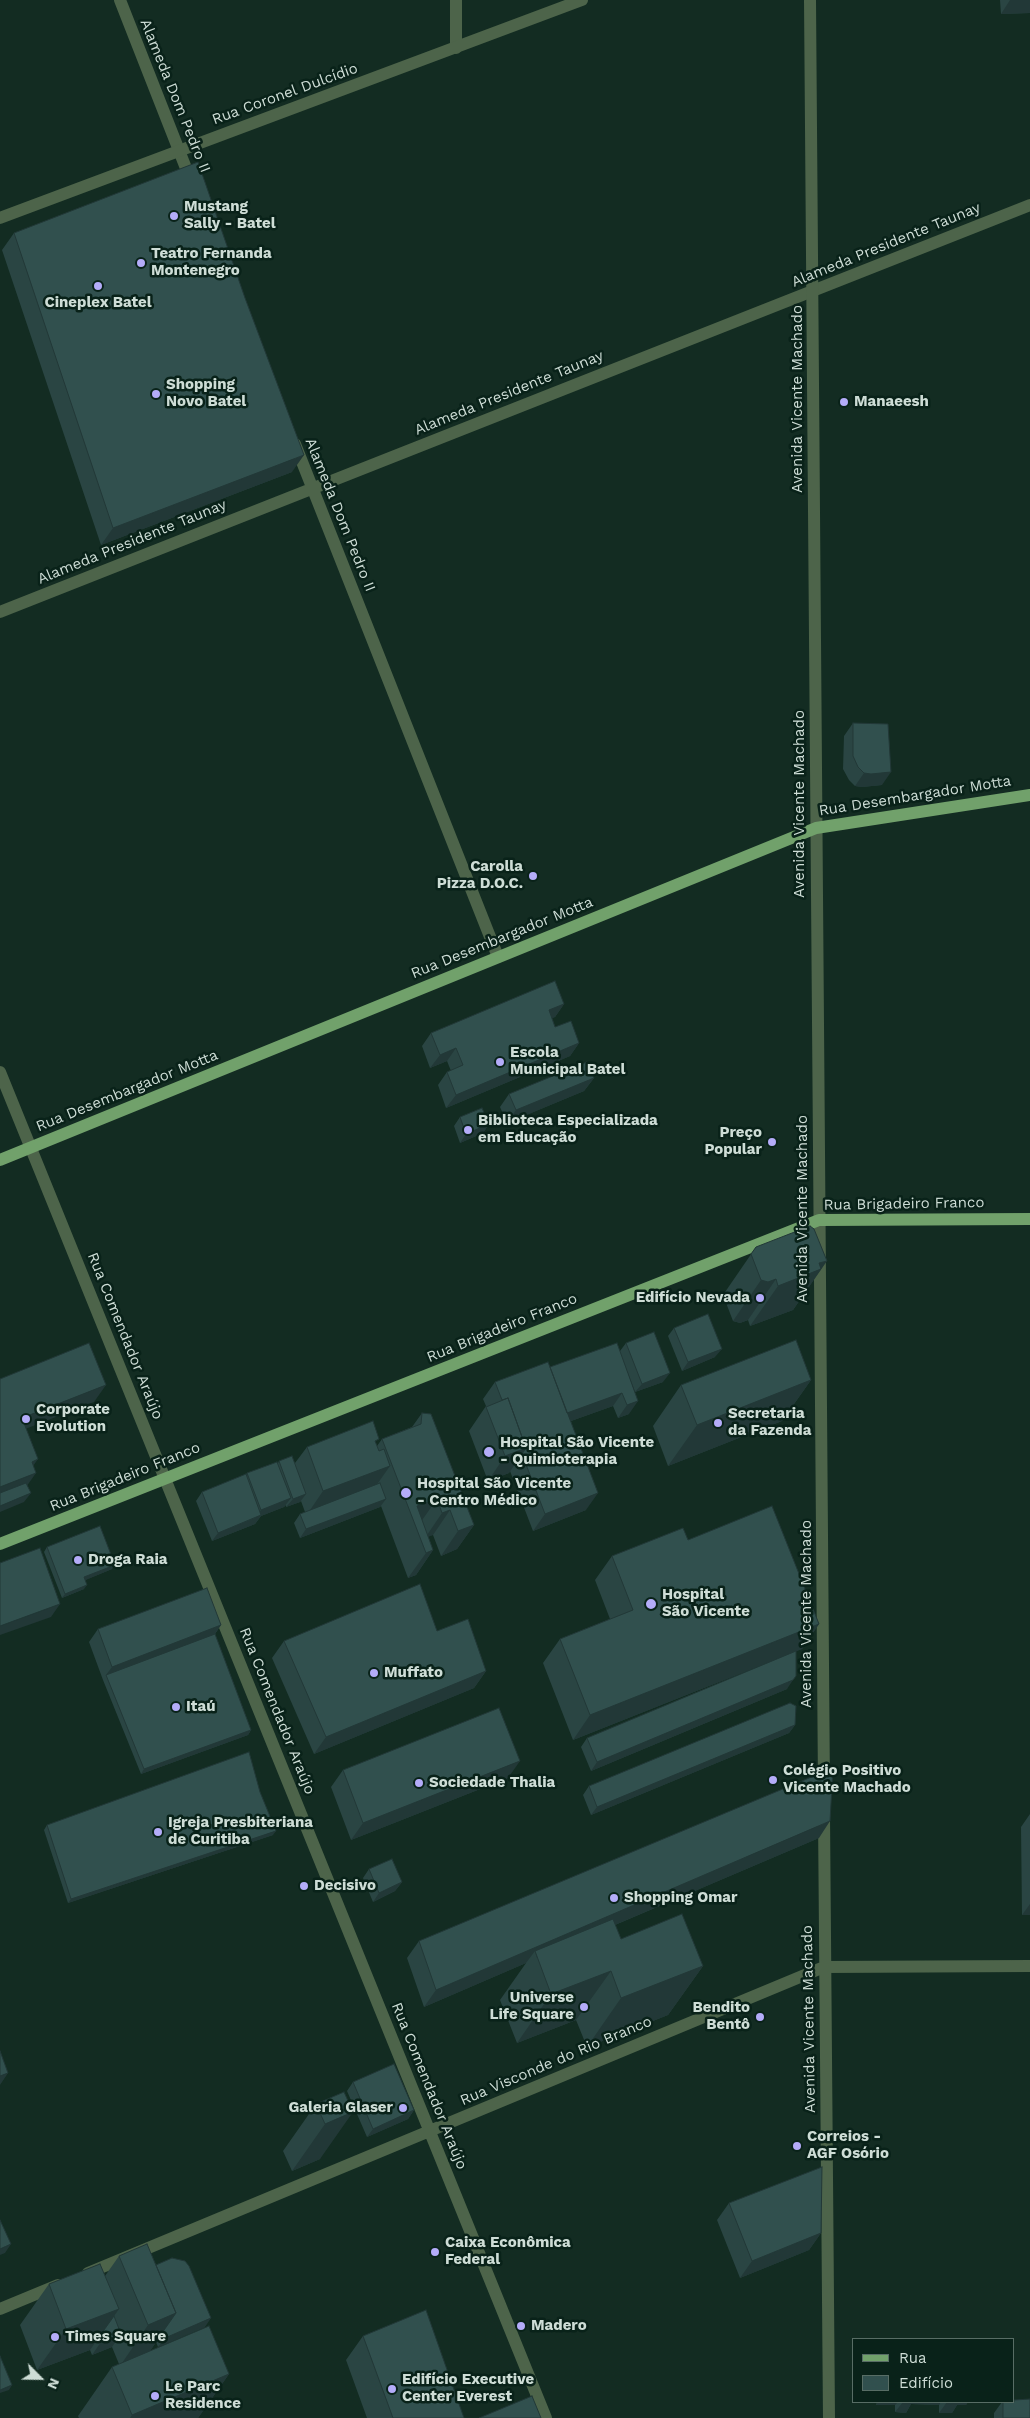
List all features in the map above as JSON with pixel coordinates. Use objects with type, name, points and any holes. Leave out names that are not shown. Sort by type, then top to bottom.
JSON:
[{"type":"main road","name":"Rua Desembargador Motta","points":[[0,1160],[816,828],[1030,794]]},
{"type":"main road","name":"Rua Brigadeiro Franco","points":[[0,1544],[819,1220],[1030,1219]]},
{"type":"street","name":"Alameda Dom Pedro II","points":[[120,0],[197,196]]},
{"type":"street","points":[[456,0],[456,48]]},
{"type":"street","name":"Rua Coronel Dulcídio","points":[[0,218],[582,0]]},
{"type":"street","name":"Avenida Vicente Machado","points":[[810,0],[829,2418]]},
{"type":"street","name":"Alameda Presidente Taunay","points":[[0,612],[1030,205]]},
{"type":"street","name":"Alameda Dom Pedro II","points":[[290,433],[498,958]]},
{"type":"street","name":"Rua Comendador Araújo","points":[[0,1072],[546,2418]]},
{"type":"street","name":"Rua Visconde do Rio Branco","points":[[0,2309],[824,1967],[1030,1966]]},
{"type":"building","name":"Shopping Novo Batel","points":[[198,162],[245,298],[304,455],[113,528],[14,233]]},
{"type":"building","points":[[853,723],[888,724],[891,772],[864,773],[858,767],[853,756]]},
{"type":"building","points":[[555,981],[564,1004],[549,1010],[555,1027],[571,1021],[579,1043],[456,1095],[447,1072],[463,1065],[456,1048],[440,1055],[431,1033]]},
{"type":"building","points":[[587,1062],[594,1078],[516,1110],[509,1094]]},
{"type":"building","points":[[482,1108],[489,1124],[466,1134],[460,1117]]},
{"type":"building","points":[[810,1226],[814,1229],[827,1261],[819,1263],[821,1269],[778,1286],[776,1279],[768,1282],[761,1280],[751,1254],[756,1247]]},
{"type":"building","points":[[708,1314],[722,1349],[688,1362],[674,1328]]},
{"type":"building","points":[[654,1332],[670,1373],[642,1384],[626,1343]]},
{"type":"building","points":[[796,1340],[811,1380],[697,1425],[681,1385]]},
{"type":"building","name":"Corporate Evolution","points":[[89,1343],[106,1385],[22,1418],[38,1459],[32,1462],[36,1473],[0,1487],[0,1379]]},
{"type":"building","points":[[617,1343],[638,1401],[627,1405],[622,1393],[567,1413],[550,1367]]},
{"type":"building","points":[[548,1362],[598,1493],[545,1514],[522,1454],[526,1448],[508,1398],[502,1400],[495,1382]]},
{"type":"building","points":[[508,1398],[526,1448],[505,1456],[486,1407]]},
{"type":"building","points":[[422,1413],[431,1414],[474,1525],[458,1531],[450,1510],[442,1513],[437,1499],[417,1506],[433,1550],[426,1553],[382,1439],[421,1424]]},
{"type":"building","points":[[373,1421],[379,1439],[375,1441],[379,1451],[384,1449],[390,1466],[323,1491],[307,1447]]},
{"type":"building","points":[[292,1456],[306,1494],[293,1499],[279,1461]]},
{"type":"building","points":[[277,1462],[291,1498],[261,1510],[247,1473]]},
{"type":"building","points":[[246,1474],[261,1515],[218,1533],[202,1492]]},
{"type":"building","points":[[26,1483],[31,1493],[0,1506],[0,1493]]},
{"type":"building","points":[[380,1483],[386,1499],[306,1529],[300,1514]]},
{"type":"building","name":"Hospital São Vicente","points":[[772,1506],[819,1624],[590,1715],[560,1639],[633,1610],[612,1556],[683,1528],[688,1540]]},
{"type":"building","name":"Droga Raia","points":[[100,1526],[115,1565],[84,1577],[87,1585],[65,1594],[47,1547]]},
{"type":"building","points":[[40,1548],[60,1604],[0,1626],[0,1563]]},
{"type":"building","name":"Muffato","points":[[420,1584],[437,1631],[468,1619],[486,1671],[326,1737],[284,1641]]},
{"type":"building","points":[[207,1588],[221,1625],[112,1667],[98,1629]]},
{"type":"building","name":"Itaú","points":[[215,1634],[251,1730],[144,1769],[106,1675]]},
{"type":"building","points":[[796,1651],[796,1676],[793,1680],[597,1762],[587,1738]]},
{"type":"building","points":[[790,1703],[796,1706],[795,1725],[597,1807],[589,1786]]},
{"type":"building","name":"Sociedade Thalia","points":[[499,1708],[520,1761],[363,1823],[343,1770]]},
{"type":"building","name":"Igreja Presbiteriana de Curitiba","points":[[249,1752],[260,1792],[276,1831],[71,1899],[47,1825]]},
{"type":"building","name":"Shopping Omar","points":[[833,1768],[830,1821],[436,1990],[419,1941]]},
{"type":"building","points":[[392,1859],[402,1882],[379,1893],[369,1869]]},
{"type":"building","points":[[682,1914],[703,1966],[621,1998],[611,1971],[551,1994],[535,1951],[613,1919],[621,1939]]},
{"type":"building","points":[[0,2051],[8,2073],[0,2076]]},
{"type":"building","points":[[394,2064],[414,2110],[373,2129],[353,2082]]},
{"type":"building","points":[[344,2092],[353,2112],[325,2124],[316,2104]]},
{"type":"building","points":[[822,2167],[821,2233],[752,2261],[729,2203]]},
{"type":"building","points":[[0,2220],[11,2244],[0,2249]]},
{"type":"building","points":[[147,2244],[176,2313],[148,2325],[119,2256]]},
{"type":"building","points":[[172,2258],[185,2261],[189,2266],[211,2318],[165,2338],[162,2333],[176,2313],[156,2265]]},
{"type":"building","points":[[100,2264],[119,2309],[66,2329],[49,2284]]},
{"type":"building","points":[[426,2310],[464,2418],[393,2418],[363,2336]]},
{"type":"building","points":[[114,2316],[121,2334],[101,2342],[99,2337]]},
{"type":"building","points":[[209,2326],[229,2374],[132,2415],[112,2367]]},
{"type":"building","points":[[0,2356],[12,2385],[0,2390]]},
{"type":"building","points":[[532,2396],[541,2418],[479,2418]]},
{"type":"building","points":[[1030,2399],[1030,2418],[1003,2418],[1003,2403],[1015,2403],[1015,2400]]},
{"type":"place","name":"Mustang Sally - Batel","points":[[174,216]]},
{"type":"place","name":"Teatro Fernanda Montenegro","points":[[141,263]]},
{"type":"place","name":"Cineplex Batel","points":[[98,286]]},
{"type":"place","name":"Shopping Novo Batel","points":[[156,394]]},
{"type":"place","name":"Manaeesh","points":[[844,402]]},
{"type":"place","name":"Carolla Pizza D.O.C.","points":[[533,876]]},
{"type":"place","name":"Escola Municipal Batel","points":[[500,1062]]},
{"type":"place","name":"Biblioteca Especializada em Educação","points":[[468,1130]]},
{"type":"place","name":"Preço Popular","points":[[772,1142]]},
{"type":"place","name":"Edifício Nevada","points":[[760,1298]]},
{"type":"place","name":"Corporate Evolution","points":[[26,1419]]},
{"type":"place","name":"Secretaria da Fazenda","points":[[718,1423]]},
{"type":"place","name":"Hospital São Vicente - Quimioterapia","points":[[489,1452]]},
{"type":"place","name":"Hospital São Vicente - Centro Médico","points":[[406,1493]]},
{"type":"place","name":"Droga Raia","points":[[78,1560]]},
{"type":"place","name":"Hospital São Vicente","points":[[651,1604]]},
{"type":"place","name":"Muffato","points":[[374,1673]]},
{"type":"place","name":"Itaú","points":[[176,1707]]},
{"type":"place","name":"Colégio Positivo Vicente Machado","points":[[773,1780]]},
{"type":"place","name":"Sociedade Thalia","points":[[419,1783]]},
{"type":"place","name":"Igreja Presbiteriana de Curitiba","points":[[158,1832]]},
{"type":"place","name":"Decisivo","points":[[304,1886]]},
{"type":"place","name":"Shopping Omar","points":[[614,1898]]},
{"type":"place","name":"Universe Life Square","points":[[584,2007]]},
{"type":"place","name":"Bendito Bentô","points":[[760,2017]]},
{"type":"place","name":"Galeria Glaser","points":[[403,2108]]},
{"type":"place","name":"Correios - AGF Osório","points":[[797,2146]]},
{"type":"place","name":"Caixa Econômica Federal","points":[[435,2252]]},
{"type":"place","name":"Madero","points":[[521,2326]]},
{"type":"place","name":"Times Square","points":[[55,2337]]},
{"type":"place","name":"Edifício Executive Center Everest","points":[[392,2389]]},
{"type":"place","name":"Le Parc Residence","points":[[155,2396]]}]
